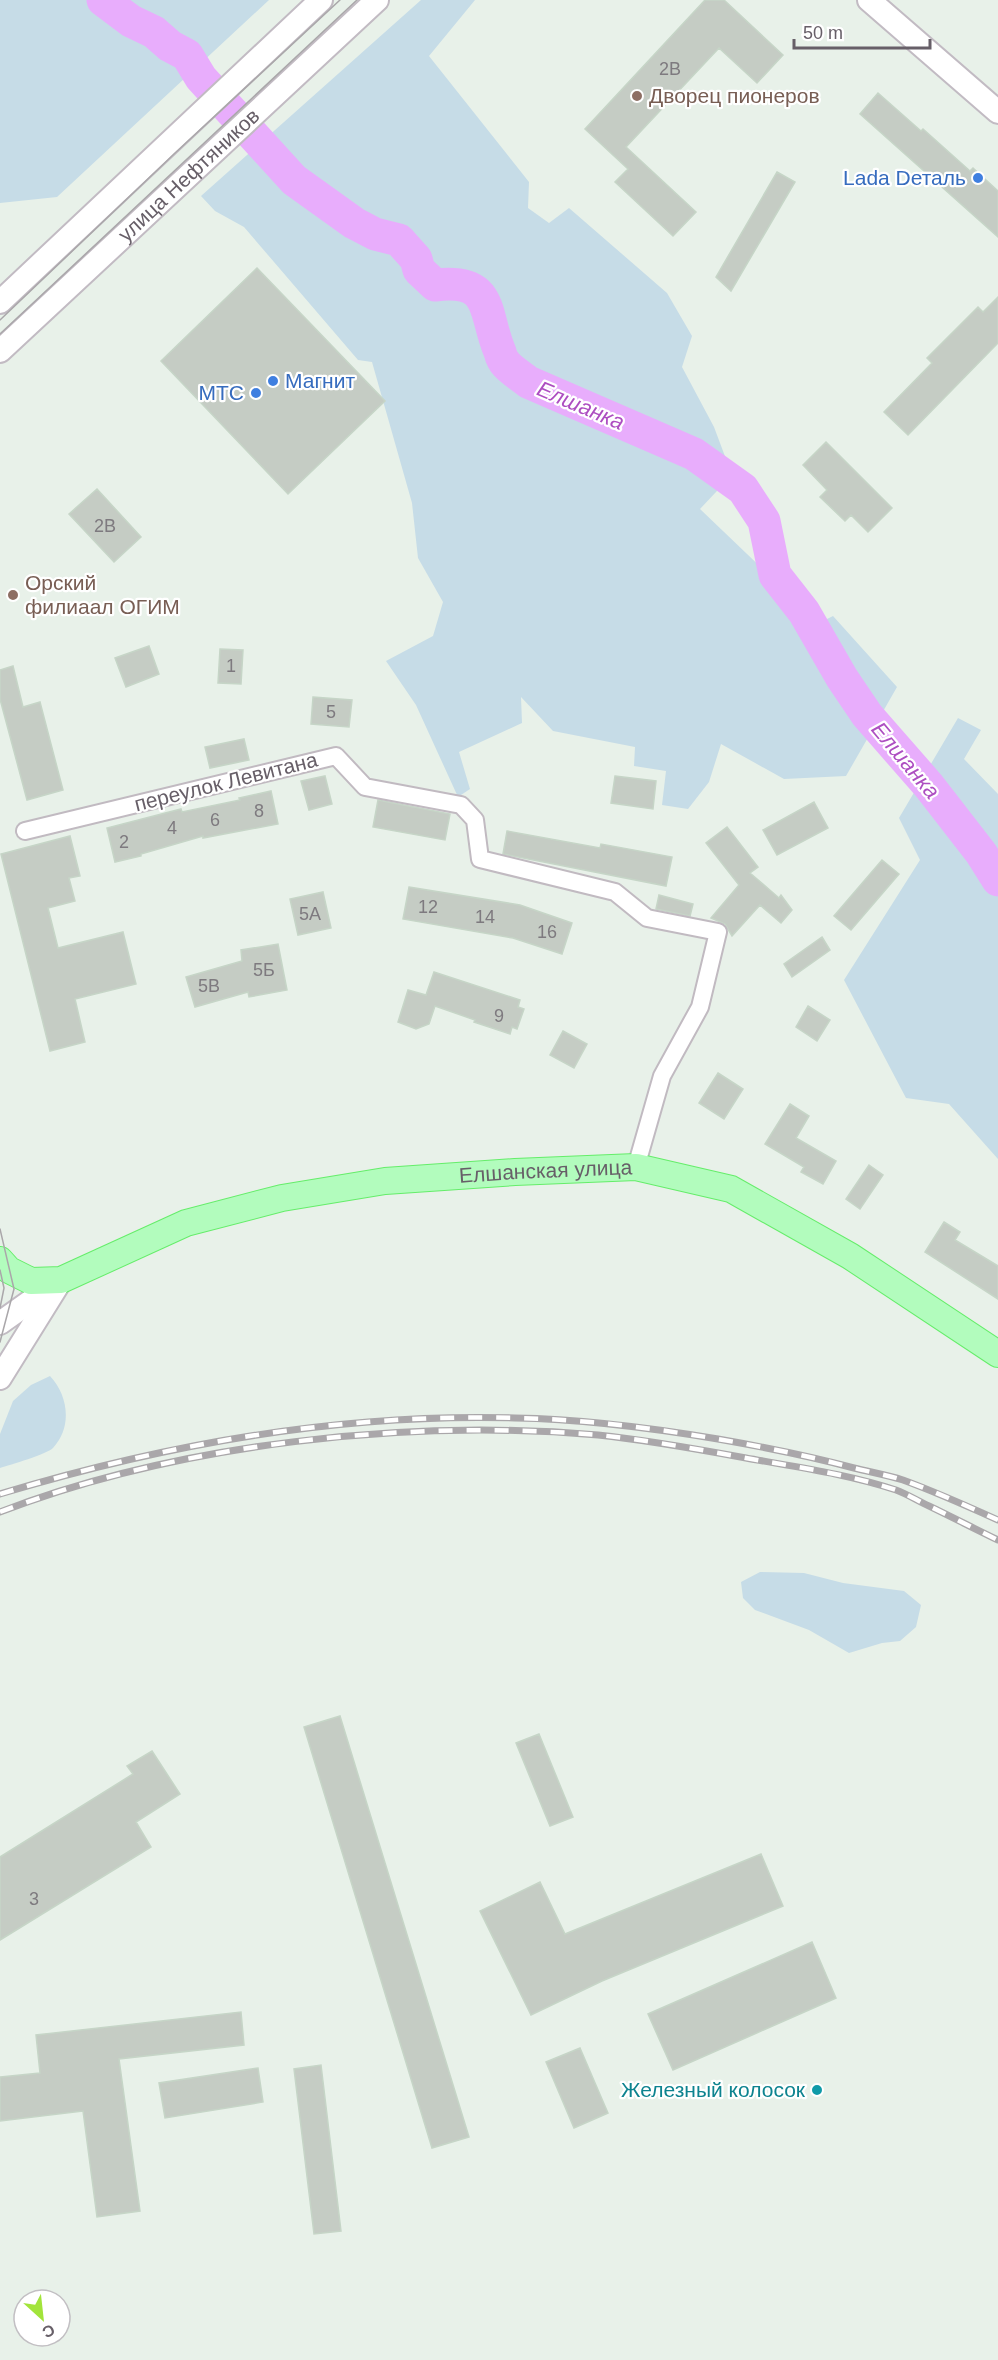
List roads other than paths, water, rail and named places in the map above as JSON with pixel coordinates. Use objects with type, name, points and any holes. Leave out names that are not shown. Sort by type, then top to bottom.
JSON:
[{"type":"main road","name":"улица Нефтяников","points":[[0,302],[321,0]]},
{"type":"main road","name":"улица Нефтяников","points":[[0,351],[377,0]]},
{"type":"main road","points":[[869,0],[998,112]]},
{"type":"main road","name":"Елшанская улица","points":[[61,1280],[186,1223],[282,1198],[385,1181],[636,1167],[731,1189],[850,1256],[998,1354]]},
{"type":"main road","points":[[0,1260],[9,1270],[31,1281],[61,1280]]},
{"type":"main road","points":[[0,1323],[61,1280]]},
{"type":"main road","points":[[0,1378],[61,1280]]},
{"type":"street","name":"переулок Левитана","points":[[25,831],[336,756],[364,787],[461,805],[475,820],[480,859],[615,892],[647,918],[718,933],[700,1007],[663,1076],[636,1167]]},
{"type":"waterway","name":"Елшанка","points":[[103,0],[131,21],[154,32],[170,46],[187,55],[201,78],[294,180],[354,223],[375,234],[399,240],[416,259],[419,270],[435,285],[454,284],[468,287],[477,293],[484,301],[502,358],[528,382],[694,454],[743,489],[764,521],[775,575],[804,612],[842,678],[867,715],[929,786],[981,853],[998,880]]},
{"type":"tram line","points":[[0,320],[340,0]]},
{"type":"tram line","points":[[0,334],[357,0]]},
{"type":"tram line","points":[[0,1229],[14,1289],[0,1342]]},
{"type":"tram line","points":[[0,1270],[4,1288],[0,1308]]},
{"type":"railway","points":[[0,1494],[126,1460],[254,1435],[384,1421],[515,1418],[592,1422],[643,1428],[786,1452],[903,1480],[998,1520]]},
{"type":"railway","points":[[0,1512],[69,1488],[142,1469],[218,1453],[372,1434],[525,1431],[598,1435],[653,1442],[803,1468],[878,1484],[900,1492],[998,1540]]},
{"type":"place","name":"Дворец пионеров","points":[[637,96]]},
{"type":"place","name":"Lada Dеталь","points":[[978,178]]},
{"type":"place","name":"Магнит","points":[[273,381]]},
{"type":"place","name":"МТС","points":[[256,393]]},
{"type":"place","name":"Орский филиаал ОГИМ","points":[[13,595]]},
{"type":"place","name":"Железный колосок","points":[[817,2090]]}]
